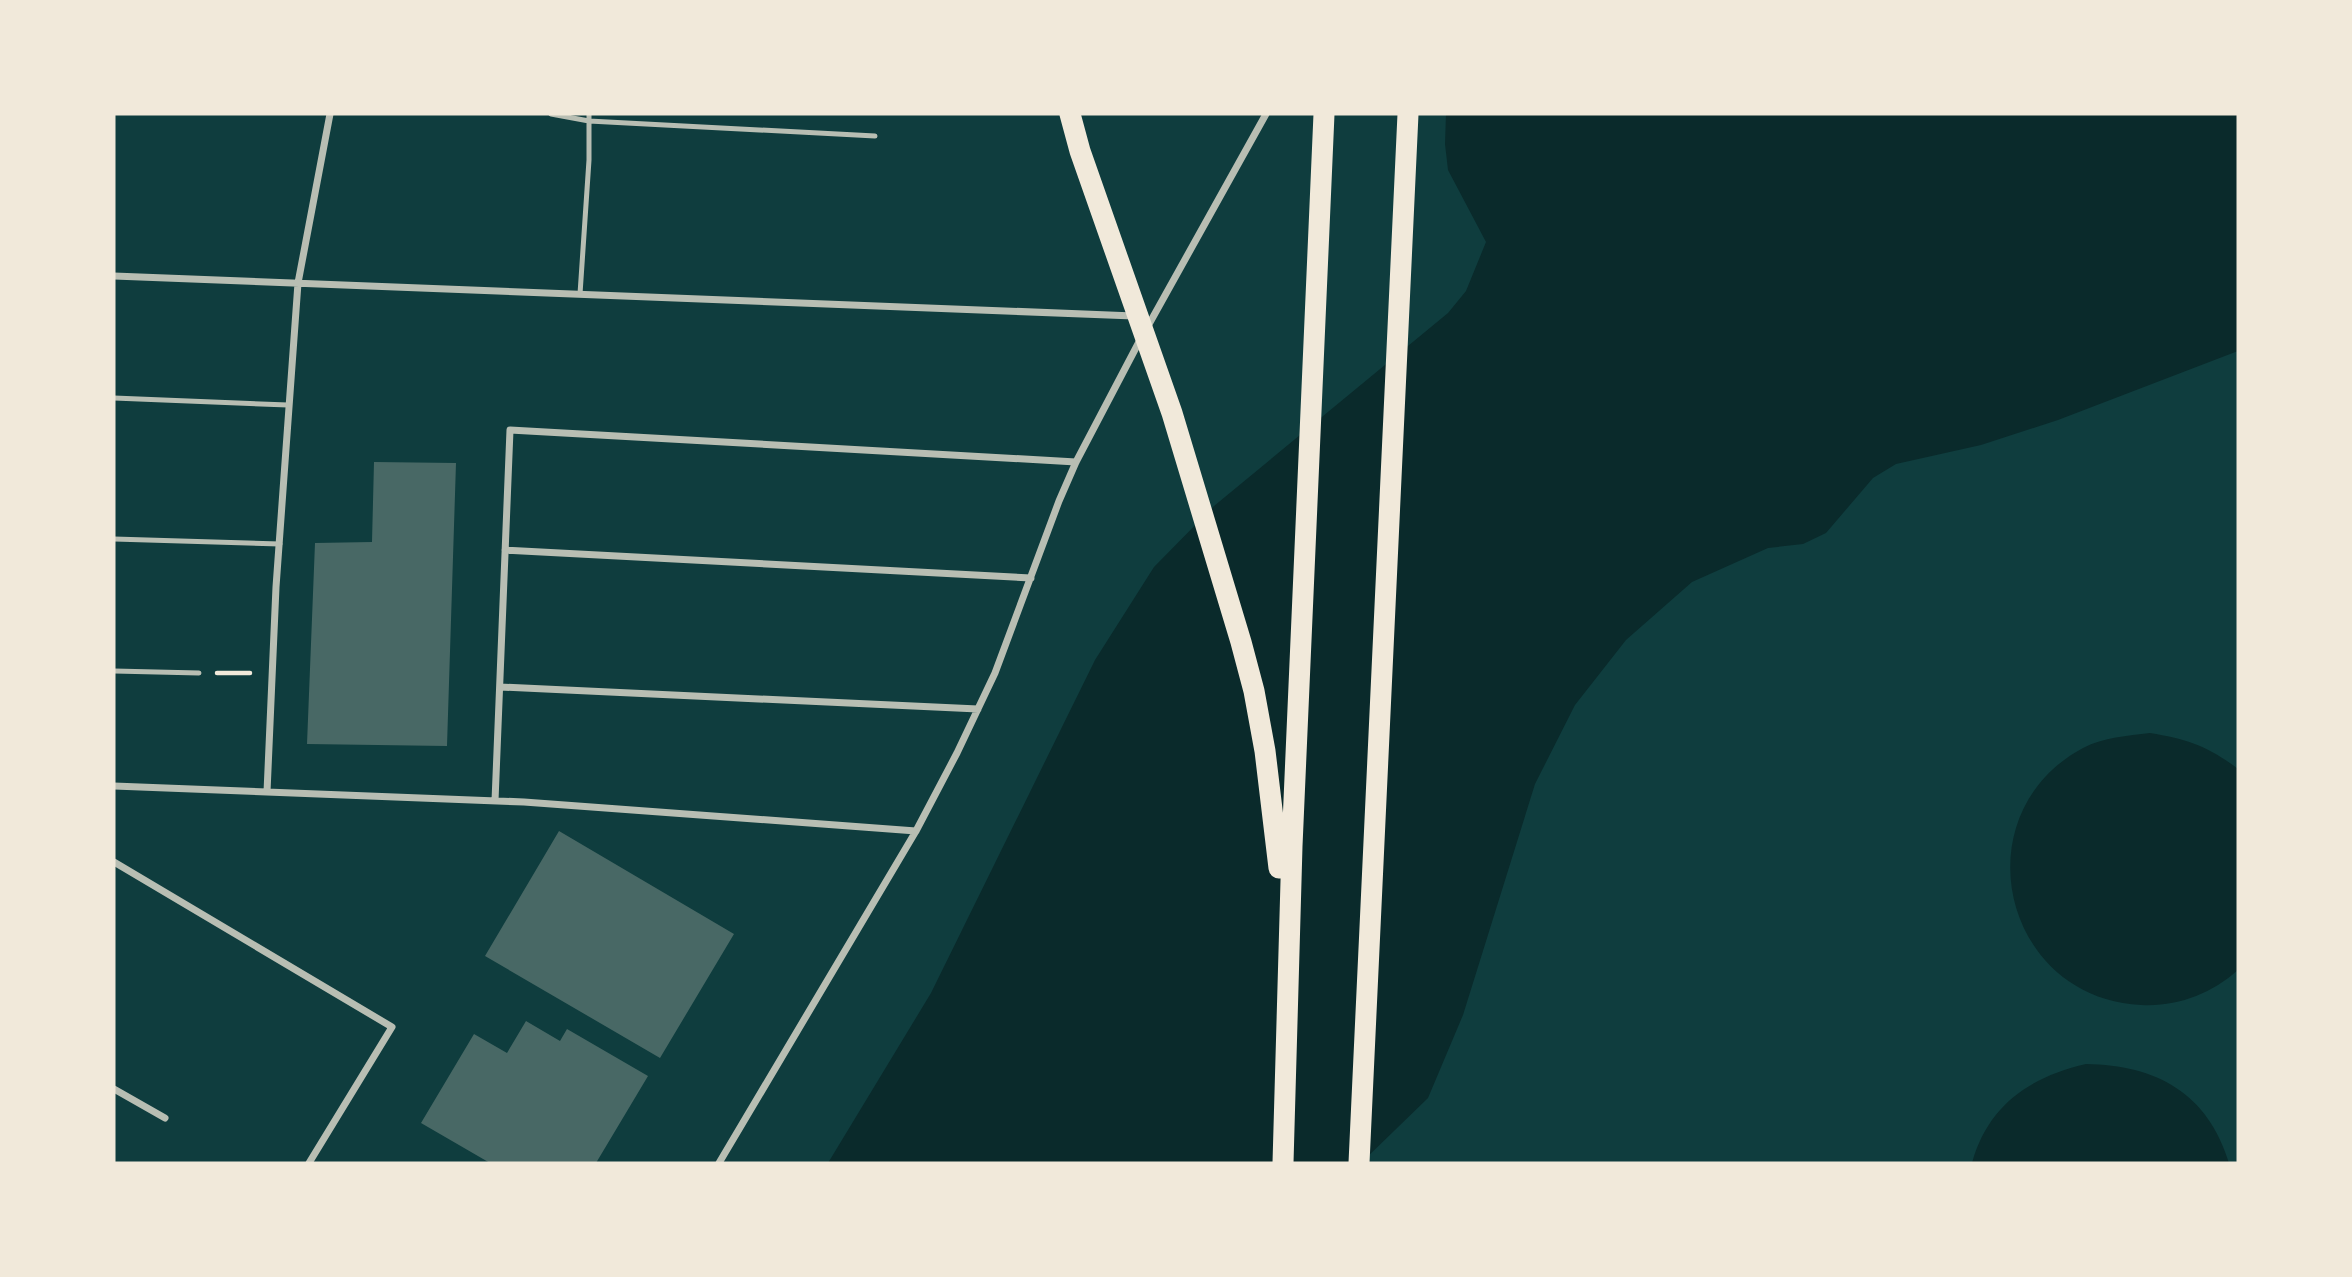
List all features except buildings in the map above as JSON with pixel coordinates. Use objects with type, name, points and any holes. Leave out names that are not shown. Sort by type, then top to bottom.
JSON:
[{"type":"highway","points":[[1070,114],[1080,151],[1172,413],[1220,568],[1254,691],[1277,839],[1287,970]]},
{"type":"highway","points":[[1283,1163],[1287,970],[1324,114]]},
{"type":"highway","points":[[1359,1163],[1408,114]]},
{"type":"street","points":[[267,792],[271,673],[298,283],[330,114]]},
{"type":"street","points":[[719,1163],[916,831],[995,673],[1076,462],[1266,114]]},
{"type":"street","points":[[114,275],[1153,317]]},
{"type":"street","points":[[495,801],[510,430],[1076,462]]},
{"type":"street","points":[[505,551],[1031,578]]},
{"type":"street","points":[[500,687],[978,709]]},
{"type":"street","points":[[114,786],[495,801],[916,831]]},
{"type":"street","points":[[114,862],[392,1027],[309,1163]]},
{"type":"street","points":[[114,1089],[165,1118]]},
{"type":"lane","points":[[551,114],[875,136]]},
{"type":"lane","points":[[580,294],[589,160],[589,117]]},
{"type":"lane","points":[[114,398],[288,405]]},
{"type":"lane","points":[[114,538],[280,544]]},
{"type":"lane","points":[[114,671],[199,673]]},
{"type":"path","points":[[199,673],[271,673]]},
{"type":"water","points":[[1446,114],[2238,114],[2238,351],[2058,420],[1981,445],[1896,464],[1873,478],[1826,533],[1803,544],[1768,548],[1692,582],[1626,640],[1575,705],[1535,784],[1463,1015],[1428,1098],[1361,1163],[828,1163],[931,993],[1095,660],[1154,567],[1214,506],[1448,313],[1466,291],[1486,242],[1448,170]]},
{"type":"water","points":[[2150,733],[2197,745],[2238,769],[2238,970],[2217,986],[2193,997],[2168,1004],[2141,1005],[2094,995],[2056,971],[2029,938],[2014,899],[2011,856],[2021,815],[2044,778],[2091,744]]},
{"type":"water","points":[[2086,1064],[2135,1070],[2176,1088],[2193,1101],[2208,1118],[2229,1163],[1972,1163],[1989,1125],[2014,1097],[2047,1077]]}]
